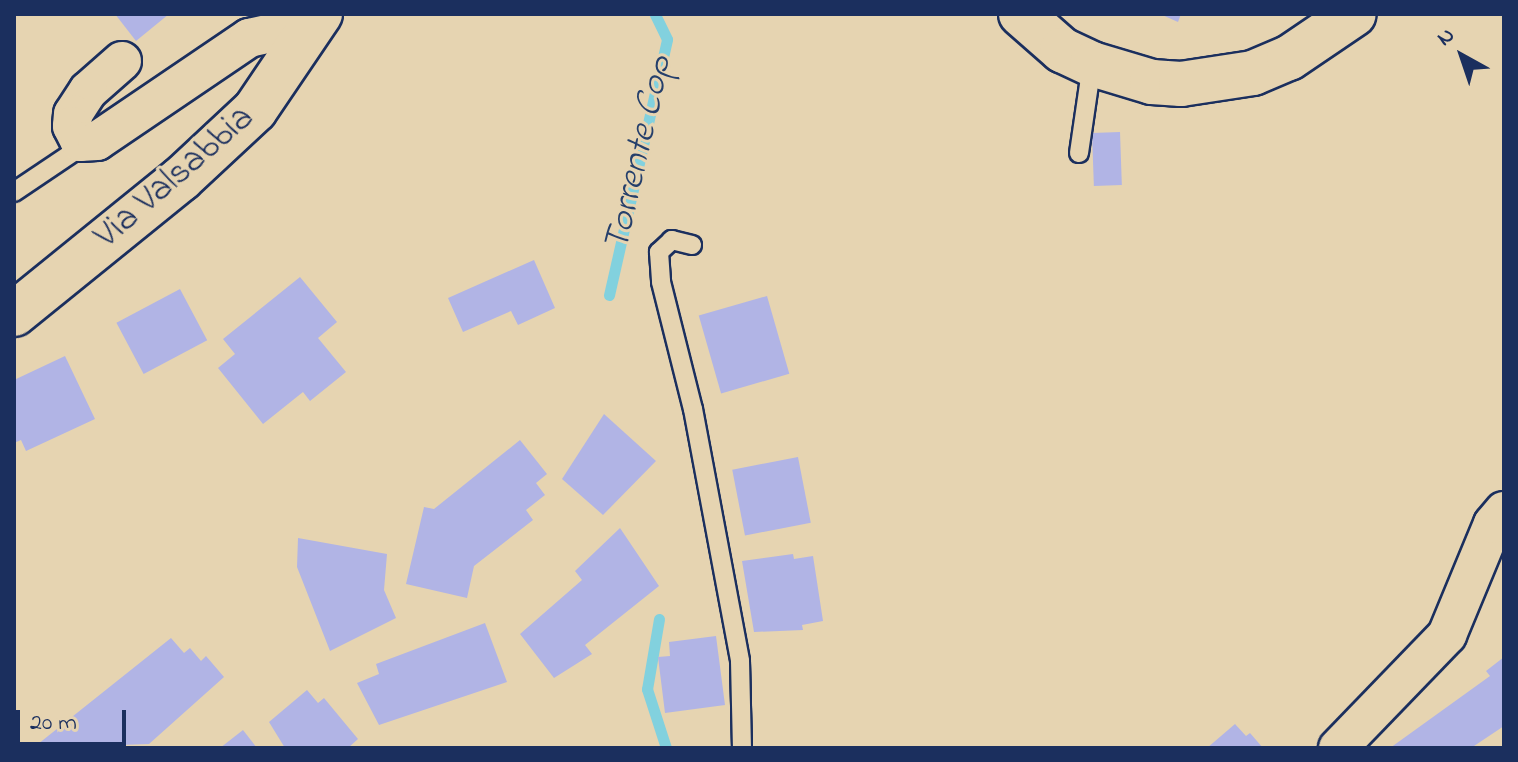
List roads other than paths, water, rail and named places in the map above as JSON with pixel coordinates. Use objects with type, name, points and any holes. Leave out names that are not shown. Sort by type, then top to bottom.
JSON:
[{"type":"main road","points":[[1021,14],[1062,50],[1092,64],[1152,82],[1213,82],[1289,58],[1354,14]]},
{"type":"main road","name":"Via Valsabbia","points":[[14,314],[181,179],[255,110],[318,18]]},
{"type":"street","name":"Via Valsabbia","points":[[87,143],[249,38],[318,18]]},
{"type":"street","points":[[87,143],[75,137],[73,114],[88,91],[129,55]]},
{"type":"street","points":[[1338,748],[1447,635],[1493,524],[1504,511]]},
{"type":"lane","points":[[1079,153],[1092,64]]},
{"type":"lane","points":[[14,192],[87,143]]},
{"type":"lane","points":[[692,245],[672,240],[659,252],[661,282],[693,409],[740,661],[742,748]]},
{"type":"waterway","name":"Torrente Cop","points":[[609,295],[667,39],[655,14]]},
{"type":"waterway","name":"Torrente Cop","points":[[659,619],[647,689],[666,748]]}]
